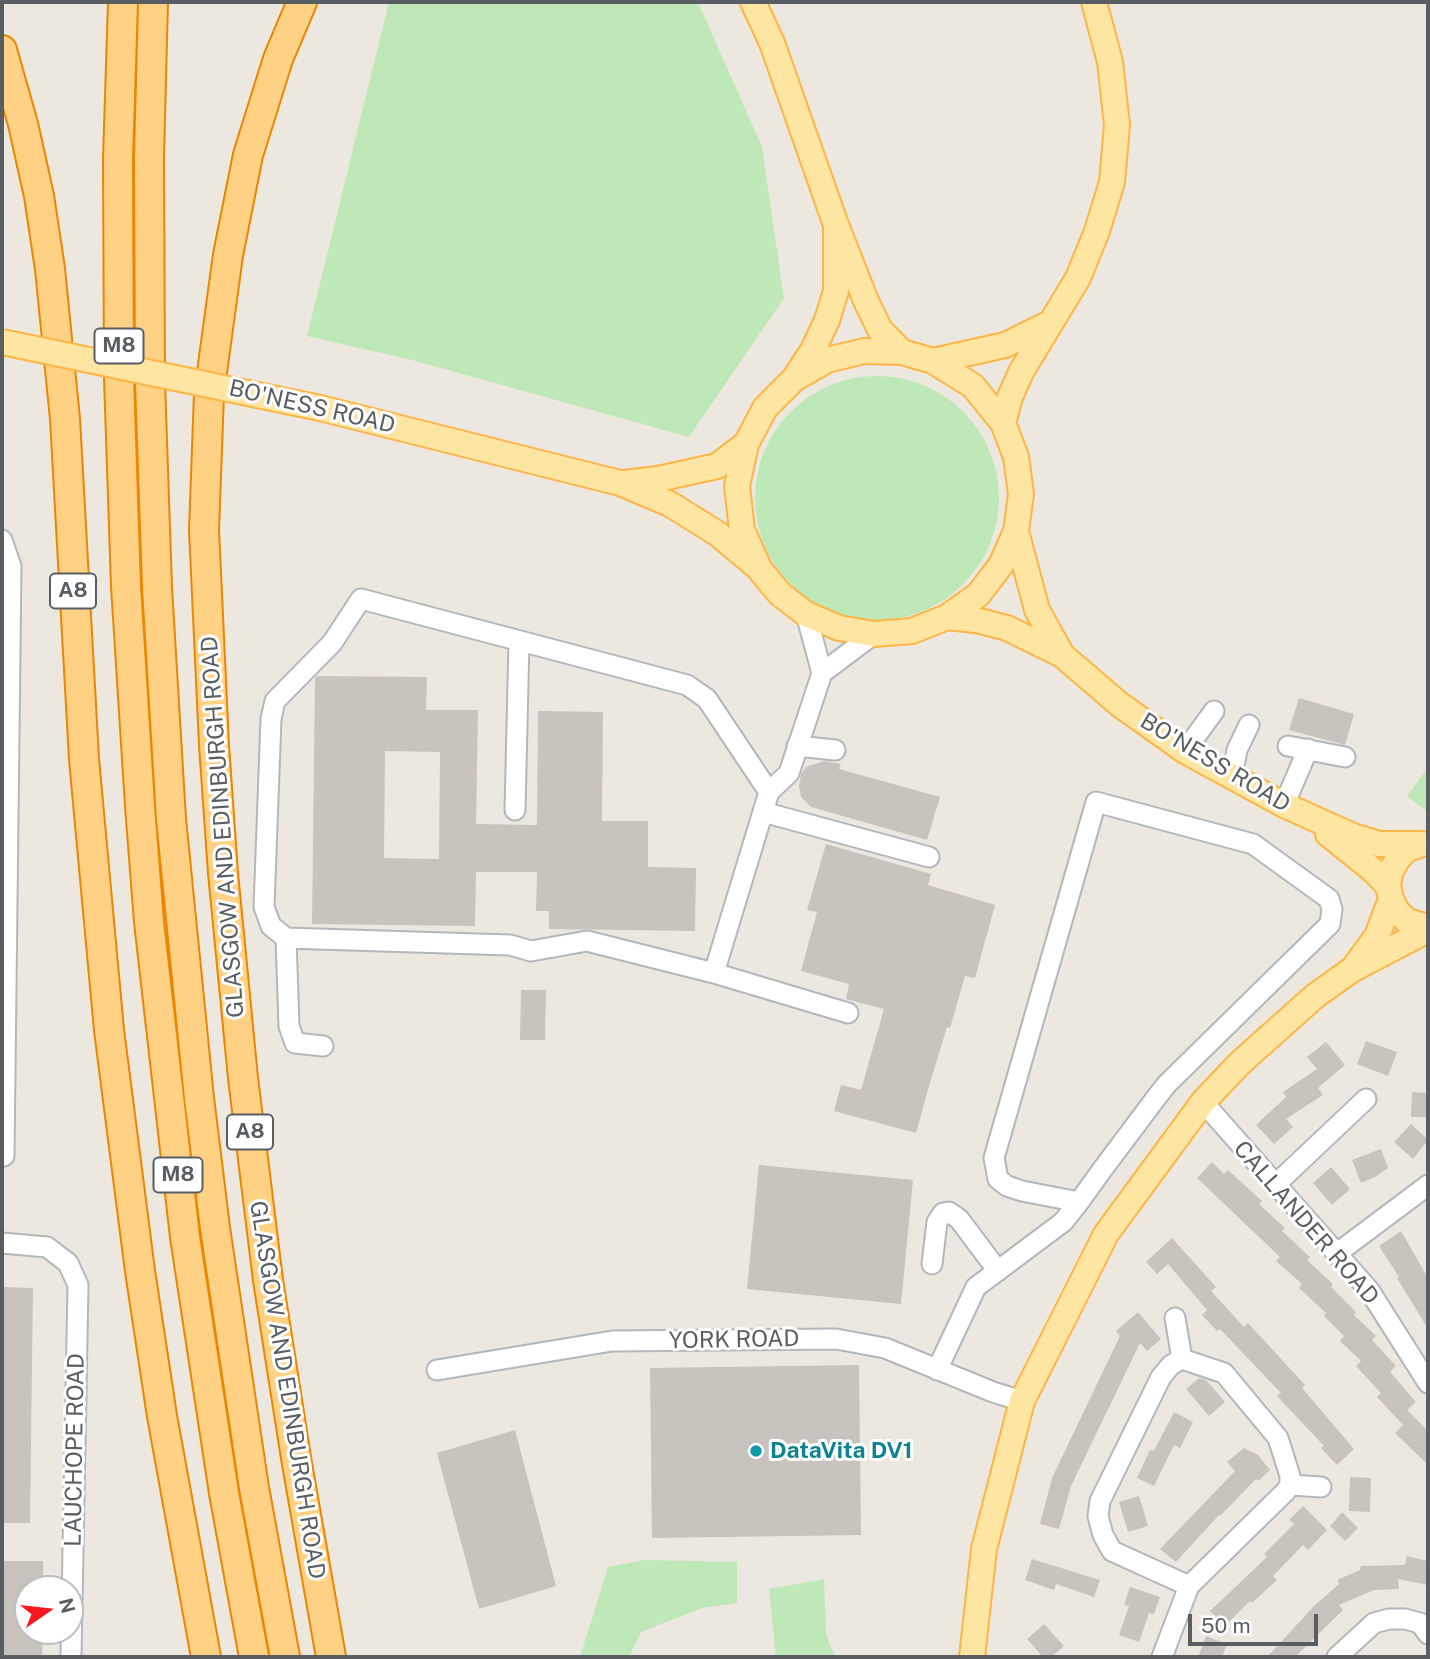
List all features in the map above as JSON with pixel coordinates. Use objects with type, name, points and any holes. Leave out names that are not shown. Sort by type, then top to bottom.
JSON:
[{"type":"highway","name":"M8","points":[[122,2],[118,159],[119,378],[128,612],[140,806],[152,949],[185,1237],[224,1493],[254,1657]]},
{"type":"highway","name":"M8","points":[[153,2],[149,158],[150,395],[157,588],[172,819],[194,1058],[215,1228],[254,1489],[285,1657]]},
{"type":"highway","name":"GLASGOW AND EDINBURGH ROAD","points":[[302,2],[278,59],[248,155],[228,255],[209,394],[204,530],[223,873],[243,1078],[268,1280],[296,1464],[331,1657]]},
{"type":"highway","name":"A8","points":[[2,50],[29,148],[50,269],[65,419],[84,759],[109,1030],[140,1271],[167,1442],[206,1657]]},
{"type":"main road","points":[[753,2],[790,90],[836,225],[866,300],[880,330],[902,352]]},
{"type":"main road","points":[[1003,423],[1015,384],[1078,278],[1097,231],[1112,182],[1117,125],[1110,62],[1094,2]]},
{"type":"main road","points":[[793,379],[827,360],[864,351],[902,352],[933,361],[973,386],[1003,423],[1017,457],[1021,494],[1016,531],[1001,565],[978,595],[947,617],[912,631],[874,634],[839,628],[806,614],[780,594],[760,570],[742,530],[737,486],[746,444],[765,408],[793,379],[813,350],[827,320],[836,291],[836,225]]},
{"type":"main road","points":[[933,361],[1005,345],[1050,323]]},
{"type":"main road","name":"BO'NESS ROAD","points":[[2,342],[320,408],[620,483],[670,504],[718,534],[760,570]]},
{"type":"main road","name":"BO'NESS ROAD","points":[[620,483],[670,477],[717,466],[746,444]]},
{"type":"main road","name":"BO'NESS ROAD","points":[[1016,531],[1037,610],[1062,655]]},
{"type":"main road","name":"BO'NESS ROAD","points":[[947,617],[976,620],[1007,628],[1062,655],[1119,704],[1185,751],[1294,810],[1353,836],[1379,844],[1424,844]]},
{"type":"main road","name":"BO'NESS ROAD","points":[[1294,810],[1374,871],[1397,911],[1407,920],[1428,928]]},
{"type":"main road","points":[[1353,969],[1377,936],[1389,893],[1390,873],[1397,860],[1406,850],[1424,844]]},
{"type":"main road","points":[[972,1657],[984,1549],[1022,1401],[1107,1234],[1203,1102],[1240,1063],[1305,1004],[1353,969],[1428,928]]},
{"type":"street","points":[[2,540],[11,566],[6,634],[4,1156]]},
{"type":"street","points":[[769,792],[707,699],[687,685],[361,599],[332,643],[275,701],[271,719],[264,907],[271,926],[286,938],[510,945],[531,951],[587,941],[714,973],[848,1013]]},
{"type":"street","points":[[714,973],[769,792],[789,773],[821,673],[806,614]]},
{"type":"street","points":[[821,673],[874,634]]},
{"type":"street","points":[[515,810],[519,641]]},
{"type":"street","points":[[1185,751],[1214,710]]},
{"type":"street","points":[[1232,778],[1237,750],[1249,724]]},
{"type":"street","points":[[797,746],[835,750]]},
{"type":"street","points":[[1288,746],[1345,757]]},
{"type":"street","points":[[1294,810],[1308,749]]},
{"type":"street","points":[[937,1370],[976,1287],[1063,1222],[1079,1202],[1167,1084],[1330,923],[1332,909],[1329,899],[1253,844],[1096,802],[994,1158],[998,1179],[1007,1186],[1079,1202]]},
{"type":"street","points":[[763,812],[929,857]]},
{"type":"street","points":[[286,938],[289,1026],[295,1043],[323,1046]]},
{"type":"street","points":[[1275,1185],[1366,1099]]},
{"type":"street","name":"CALLANDER ROAD","points":[[1203,1102],[1369,1290],[1425,1370]]},
{"type":"street","points":[[1336,1254],[1428,1185]]},
{"type":"street","points":[[932,1264],[937,1222],[943,1213],[949,1212],[959,1219],[998,1272]]},
{"type":"street","name":"LAUCHOPE ROAD","points":[[2,1243],[47,1247],[68,1263],[78,1285],[71,1657]]},
{"type":"street","points":[[1175,1318],[1182,1359]]},
{"type":"street","name":"YORK ROAD","points":[[438,1370],[612,1341],[836,1339],[885,1348],[1022,1401]]},
{"type":"street","points":[[1162,1657],[1189,1586],[1290,1485],[1290,1476],[1278,1438],[1224,1373],[1182,1359],[1171,1365],[1161,1377],[1100,1501],[1098,1516],[1103,1535],[1112,1551],[1189,1586]]},
{"type":"street","points":[[1290,1485],[1321,1487]]},
{"type":"street","points":[[1337,1657],[1374,1623],[1389,1619],[1420,1623],[1428,1634]]},
{"type":"green space","points":[[389,2],[698,2],[762,147],[784,298],[689,437],[412,360],[307,336]]},
{"type":"green space","points":[[877,376],[924,386],[945,397],[963,412],[978,430],[989,451],[999,498],[989,545],[978,566],[963,584],[945,599],[924,610],[877,620],[830,610],[809,599],[791,584],[776,566],[765,545],[755,498],[765,451],[776,430],[791,412],[809,397],[830,386]]},
{"type":"green space","points":[[1428,768],[1428,812],[1407,796]]},
{"type":"green space","points":[[644,1560],[737,1562],[737,1603],[702,1608],[641,1632],[629,1657],[580,1657],[608,1567]]},
{"type":"green space","points":[[824,1579],[826,1634],[835,1657],[776,1657],[769,1589]]},
{"type":"building","points":[[427,677],[426,710],[478,710],[476,824],[537,825],[538,711],[603,712],[602,821],[648,821],[648,867],[696,868],[695,931],[549,929],[549,911],[536,911],[537,872],[476,872],[475,926],[312,924],[315,678]],"holes":[[[385,751],[440,752],[439,859],[384,858]]]},
{"type":"building","points":[[1299,698],[1354,714],[1345,745],[1289,730]]},
{"type":"building","points":[[824,761],[841,764],[839,769],[940,797],[927,840],[811,807],[801,797],[801,774],[806,767]]},
{"type":"building","points":[[826,844],[931,874],[928,885],[995,905],[975,978],[965,976],[950,1028],[947,1027],[916,1133],[834,1111],[841,1085],[861,1090],[884,1009],[846,999],[849,984],[801,971],[817,912],[807,910]]},
{"type":"building","points":[[521,990],[546,990],[545,1040],[520,1040]]},
{"type":"building","points":[[1366,1041],[1397,1052],[1388,1076],[1357,1064]]},
{"type":"building","points":[[1326,1042],[1345,1065],[1318,1088],[1323,1095],[1286,1119],[1293,1127],[1274,1144],[1256,1125],[1286,1097],[1283,1092],[1317,1069],[1307,1057]]},
{"type":"building","points":[[1412,1092],[1428,1093],[1428,1117],[1411,1117]]},
{"type":"building","points":[[1411,1124],[1428,1140],[1413,1159],[1394,1142]]},
{"type":"building","points":[[1381,1149],[1388,1168],[1361,1183],[1352,1160]]},
{"type":"building","points":[[1212,1162],[1224,1174],[1228,1170],[1262,1201],[1259,1204],[1285,1228],[1282,1231],[1310,1257],[1307,1260],[1333,1284],[1331,1287],[1356,1312],[1354,1315],[1376,1336],[1372,1340],[1396,1366],[1390,1372],[1416,1402],[1407,1410],[1428,1431],[1428,1465],[1395,1433],[1403,1425],[1377,1397],[1381,1393],[1356,1366],[1361,1361],[1340,1341],[1344,1336],[1324,1316],[1326,1313],[1299,1288],[1302,1284],[1276,1261],[1280,1257],[1197,1178]]},
{"type":"building","points":[[759,1165],[913,1180],[901,1304],[747,1289]]},
{"type":"building","points":[[1331,1167],[1350,1189],[1332,1205],[1313,1183]]},
{"type":"building","points":[[1401,1231],[1428,1278],[1428,1329],[1379,1246]]},
{"type":"building","points":[[1172,1238],[1216,1287],[1211,1291],[1244,1327],[1248,1323],[1305,1385],[1302,1388],[1354,1449],[1337,1465],[1321,1448],[1324,1446],[1277,1396],[1281,1393],[1220,1329],[1217,1331],[1202,1315],[1207,1310],[1168,1264],[1157,1274],[1146,1262]]},
{"type":"building","points":[[2,1287],[33,1288],[30,1523],[2,1523]]},
{"type":"building","points":[[1138,1312],[1161,1339],[1147,1351],[1140,1343],[1071,1486],[1059,1529],[1040,1524],[1052,1478],[1120,1336],[1116,1331]]},
{"type":"building","name":"DataVita DV1","points":[[859,1365],[861,1535],[652,1538],[650,1368]]},
{"type":"building","points":[[1199,1378],[1206,1380],[1225,1402],[1209,1416],[1186,1389]]},
{"type":"building","points":[[1174,1412],[1193,1422],[1180,1448],[1174,1445],[1154,1486],[1137,1478],[1150,1450],[1154,1451]]},
{"type":"building","points":[[515,1430],[556,1586],[479,1609],[437,1453]]},
{"type":"building","points":[[1244,1448],[1258,1455],[1270,1470],[1258,1481],[1256,1479],[1219,1515],[1176,1562],[1160,1549],[1235,1471],[1227,1462]]},
{"type":"building","points":[[1350,1477],[1371,1478],[1370,1512],[1349,1511]]},
{"type":"building","points":[[1139,1496],[1148,1526],[1128,1532],[1119,1502]]},
{"type":"building","points":[[1303,1506],[1327,1530],[1308,1550],[1303,1545],[1273,1576],[1277,1580],[1252,1603],[1250,1601],[1225,1626],[1210,1611],[1267,1557],[1264,1554],[1294,1524],[1289,1520]]},
{"type":"building","points":[[1342,1512],[1358,1528],[1345,1541],[1330,1526]]},
{"type":"building","points":[[1407,1556],[1428,1561],[1428,1585],[1398,1579],[1399,1589],[1374,1590],[1339,1605],[1343,1610],[1295,1657],[1267,1657],[1315,1605],[1339,1584],[1337,1580],[1360,1570],[1361,1566],[1405,1565]]},
{"type":"building","points":[[1032,1559],[1100,1580],[1094,1597],[1056,1584],[1054,1590],[1025,1580]]},
{"type":"building","points":[[2,1561],[43,1561],[43,1575],[14,1575],[14,1645],[42,1645],[42,1657],[2,1657]]},
{"type":"building","points":[[1130,1587],[1160,1597],[1154,1614],[1149,1613],[1139,1642],[1119,1635],[1129,1606],[1124,1605]]},
{"type":"building","points":[[1044,1624],[1064,1646],[1051,1657],[1043,1657],[1027,1639]]},
{"type":"building","points":[[1206,1636],[1227,1644],[1222,1657],[1198,1657]]},
{"type":"place","name":"DataVita DV1","points":[[756,1451]]}]
